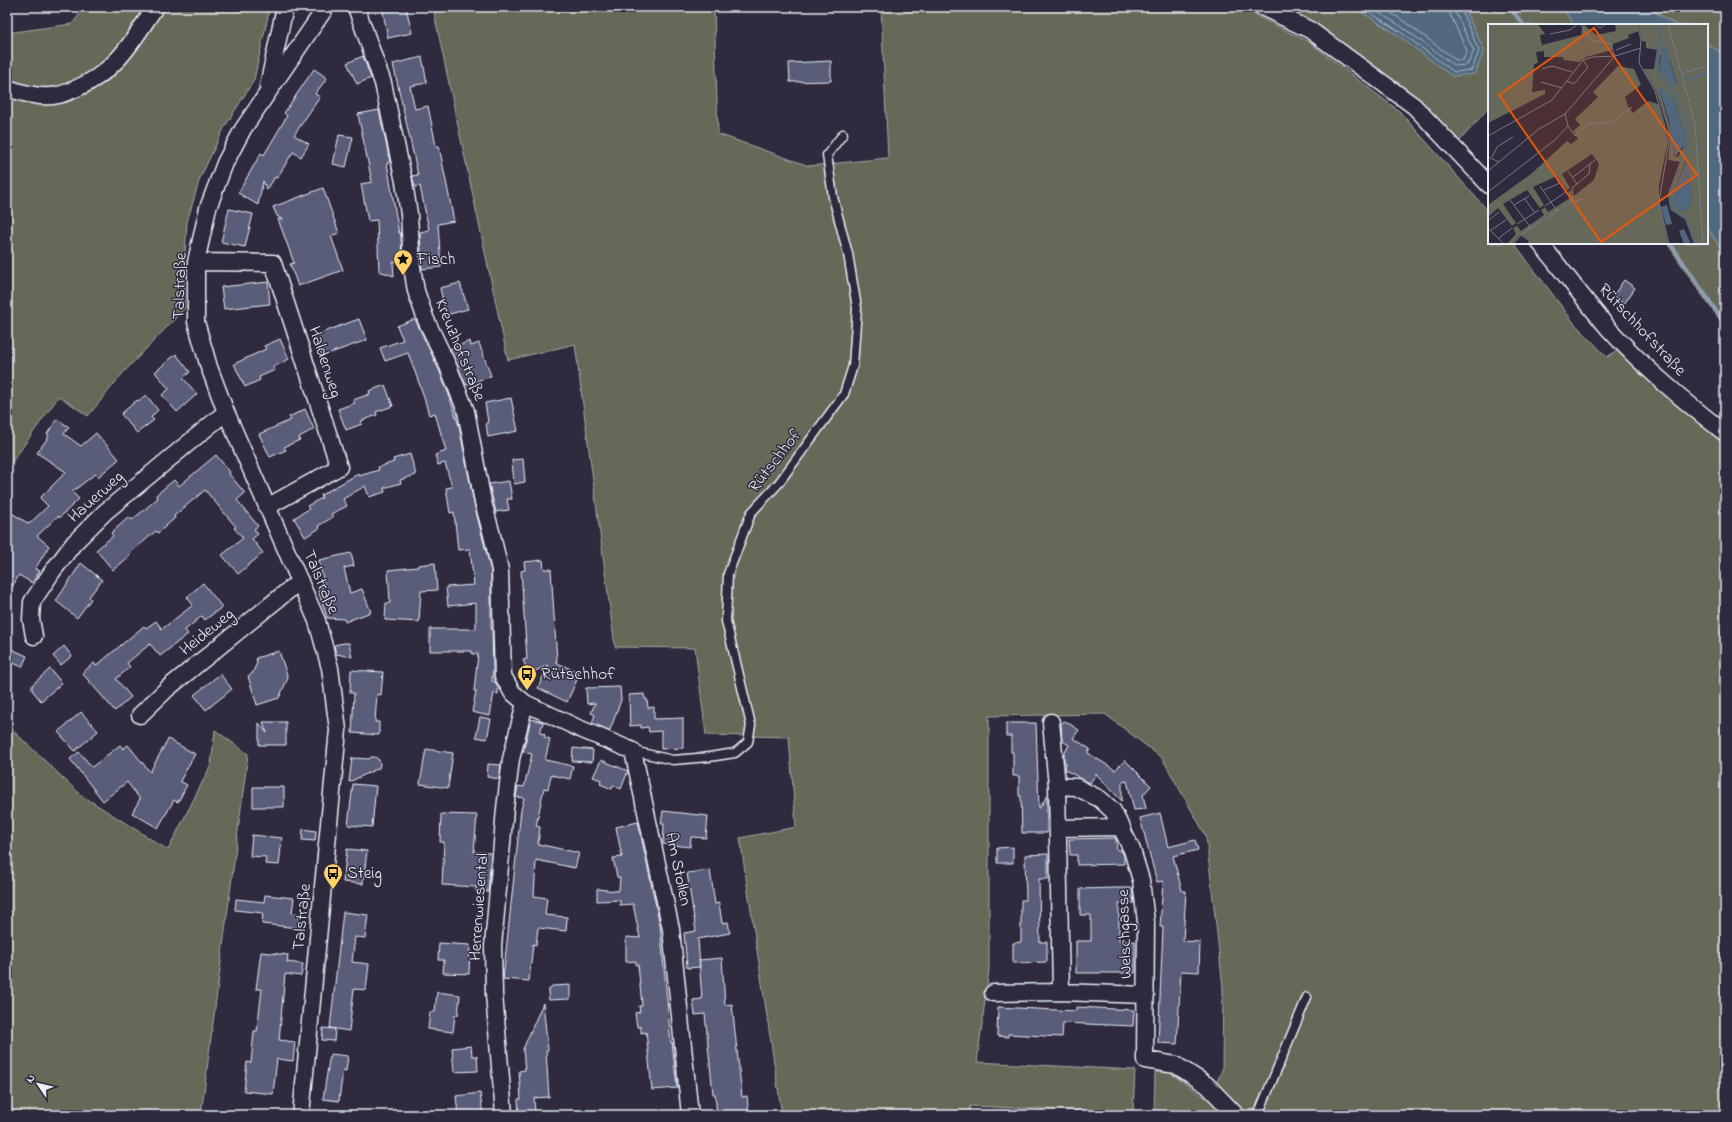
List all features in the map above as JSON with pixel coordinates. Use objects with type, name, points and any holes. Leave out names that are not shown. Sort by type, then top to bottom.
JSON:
[{"type":"street","points":[[7,88],[33,95],[57,96],[90,83],[104,74],[118,60],[155,7]]},
{"type":"street","name":"Talstraße","points":[[267,94],[285,7]]},
{"type":"street","name":"Talstraße","points":[[301,1115],[338,730],[330,668],[318,621],[226,412],[209,367],[196,322],[196,262],[208,208],[225,163],[243,130],[326,7]]},
{"type":"street","name":"Kreuzhofstraße","points":[[356,7],[382,83],[402,175],[409,214],[412,267],[416,291],[426,320],[448,366],[466,411],[483,502],[500,570],[503,676],[512,692],[525,703]]},
{"type":"street","points":[[1262,7],[1310,30],[1414,106],[1488,184]]},
{"type":"street","name":"Rütschhofstraße","points":[[1541,244],[1609,328],[1647,368],[1685,402],[1725,433]]},
{"type":"street","name":"Haldenweg","points":[[196,262],[274,263],[339,467],[267,507]]},
{"type":"street","name":"Hauerweg","points":[[34,636],[31,619],[32,602],[74,543],[105,512],[226,412]]},
{"type":"street","name":"Heideweg","points":[[140,714],[168,688],[300,581]]},
{"type":"street","points":[[525,703],[633,751]]},
{"type":"street","name":"Herrenwiesental","points":[[504,1115],[494,994],[493,946],[511,759],[525,703]]},
{"type":"street","points":[[1051,722],[1057,786],[1061,992]]},
{"type":"street","name":"Am Stollen","points":[[633,751],[671,929],[690,1115]]},
{"type":"street","name":"Welschgasse","points":[[1057,786],[1076,787],[1100,799],[1113,810],[1132,850],[1141,880],[1146,922],[1145,1060],[1176,1065],[1207,1085],[1236,1115]]},
{"type":"street","points":[[1058,828],[1122,827]]},
{"type":"street","name":"Welschgasse","points":[[993,993],[1061,992],[1146,995]]},
{"type":"lane","name":"Rütschhof","points":[[633,751],[673,760],[709,758],[735,753],[748,742],[751,725],[726,621],[728,574],[751,513],[778,484],[844,394],[854,366],[857,308],[848,254],[833,197],[827,155],[843,134]]},
{"type":"lane","points":[[1258,1115],[1307,997]]},
{"type":"green space","points":[[85,7],[270,7],[254,80],[224,128],[200,178],[187,222],[184,269],[185,308],[123,373],[88,416],[59,396],[7,469],[7,33],[72,24]]},
{"type":"green space","points":[[448,7],[714,7],[718,134],[809,166],[888,158],[881,7],[1239,7],[1309,42],[1399,111],[1488,211],[1488,244],[1515,244],[1574,323],[1607,357],[1621,348],[1641,371],[1679,407],[1725,442],[1725,1115],[1154,1115],[1155,1072],[1170,1073],[1209,1100],[1222,1070],[1223,987],[1206,836],[1162,758],[1105,714],[989,716],[989,970],[977,1062],[1135,1070],[1133,1113],[970,1106],[968,1115],[782,1115],[740,838],[796,827],[789,737],[706,735],[695,648],[615,647],[575,344],[508,360],[434,13]]},
{"type":"green space","points":[[1278,7],[1354,7],[1396,34],[1484,50],[1463,7],[1562,7],[1573,24],[1488,24],[1488,108],[1458,143],[1421,100],[1314,24]]},
{"type":"green space","points":[[1646,7],[1725,7],[1725,55],[1708,45],[1708,24],[1674,24]]},
{"type":"green space","points":[[1708,229],[1725,255],[1725,327],[1668,244],[1708,244]]},
{"type":"green space","points":[[7,725],[81,795],[168,850],[211,765],[215,730],[248,754],[201,1115],[7,1115]]},
{"type":"water","points":[[1354,7],[1463,7],[1484,50],[1475,74],[1452,76],[1396,34]]},
{"type":"water","points":[[1562,7],[1646,7],[1674,24],[1573,24]]},
{"type":"water","points":[[1708,45],[1725,55],[1725,255],[1708,229]]},
{"type":"building","points":[[382,7],[406,7],[412,33],[388,38]]},
{"type":"building","points":[[363,56],[371,78],[357,84],[347,63]]},
{"type":"building","points":[[422,57],[427,83],[410,86],[415,109],[428,106],[436,146],[439,146],[454,221],[438,224],[441,267],[422,269],[420,232],[429,230],[420,186],[415,187],[412,176],[418,175],[393,64]]},
{"type":"building","points":[[831,61],[831,81],[790,82],[789,63]]},
{"type":"building","points":[[314,69],[327,78],[315,94],[320,97],[294,135],[309,144],[301,157],[293,152],[277,178],[275,177],[267,190],[263,181],[258,205],[238,193],[261,153],[264,155],[287,116],[284,113]]},
{"type":"building","points":[[379,110],[390,162],[387,163],[399,233],[401,233],[402,262],[393,262],[394,276],[379,271],[377,220],[368,221],[361,184],[372,182],[358,114]]},
{"type":"building","points":[[339,135],[353,137],[346,167],[333,164]]},
{"type":"building","points":[[323,188],[339,233],[331,236],[343,270],[298,286],[290,264],[294,263],[278,219],[283,220],[277,216],[273,207]]},
{"type":"building","points":[[229,209],[253,214],[245,247],[221,242]]},
{"type":"building","points":[[1624,280],[1635,288],[1624,304],[1613,296]]},
{"type":"building","points":[[268,282],[270,304],[224,309],[221,287]]},
{"type":"building","points":[[460,283],[468,309],[446,315],[440,288]]},
{"type":"building","points":[[359,319],[367,340],[322,356],[315,335]]},
{"type":"building","points":[[415,319],[439,370],[459,426],[474,504],[491,571],[492,681],[495,682],[498,687],[498,694],[494,693],[490,716],[472,712],[476,691],[474,691],[478,654],[472,654],[472,651],[430,651],[430,629],[476,629],[476,603],[448,606],[446,587],[474,585],[470,549],[458,550],[454,512],[450,513],[446,488],[452,487],[445,463],[438,465],[435,455],[446,451],[435,413],[429,415],[408,353],[385,361],[380,348],[403,340],[397,326]]},
{"type":"building","points":[[280,339],[289,359],[273,367],[275,370],[259,377],[260,380],[245,387],[234,364],[266,349],[264,346]]},
{"type":"building","points":[[470,341],[471,346],[479,343],[491,376],[466,385],[450,349]]},
{"type":"building","points":[[176,354],[190,372],[183,378],[197,394],[177,412],[162,395],[169,389],[155,372]]},
{"type":"building","points":[[385,385],[393,406],[376,412],[377,415],[361,421],[362,424],[346,430],[338,409],[355,403],[353,400],[370,394],[369,391]]},
{"type":"building","points":[[146,395],[158,410],[151,417],[154,420],[137,433],[121,414],[137,400],[138,401]]},
{"type":"building","points":[[511,398],[518,431],[488,437],[486,423],[488,422],[485,403]]},
{"type":"building","points":[[305,409],[314,429],[299,437],[300,440],[284,447],[286,450],[270,457],[259,434],[291,420],[289,417]]},
{"type":"building","points":[[57,419],[69,427],[64,434],[81,446],[96,433],[119,459],[98,477],[95,474],[72,492],[79,499],[37,536],[49,546],[35,569],[40,571],[32,583],[19,575],[7,596],[7,510],[29,524],[48,506],[40,498],[66,472],[37,453],[49,436],[47,434]]},
{"type":"building","points":[[410,454],[416,475],[400,480],[401,483],[384,488],[385,492],[369,497],[365,486],[343,499],[347,506],[331,514],[333,517],[318,526],[320,528],[305,537],[294,518],[309,509],[307,506],[322,498],[321,495],[358,474],[359,476],[379,470],[378,467],[394,462],[393,459]]},
{"type":"building","points":[[216,455],[245,493],[237,500],[258,526],[254,529],[258,534],[252,539],[263,553],[238,574],[222,555],[243,538],[234,528],[236,527],[205,490],[174,516],[175,518],[158,533],[156,531],[113,570],[96,550],[113,536],[111,533],[129,517],[132,520],[158,498],[156,495],[174,480],[179,486]]},
{"type":"building","points":[[523,459],[525,482],[514,484],[512,460]]},
{"type":"building","points":[[509,481],[512,499],[507,499],[509,510],[496,512],[489,484]]},
{"type":"building","points":[[351,553],[354,566],[344,568],[350,593],[362,589],[371,612],[345,622],[344,619],[327,618],[317,587],[325,588],[319,560]]},
{"type":"building","points":[[543,560],[544,569],[551,569],[557,661],[555,662],[580,673],[567,702],[538,688],[548,665],[529,674],[523,660],[527,659],[521,571],[525,570],[524,562]]},
{"type":"building","points":[[81,563],[102,580],[89,597],[91,599],[77,618],[56,601]]},
{"type":"building","points":[[435,563],[437,590],[421,591],[419,622],[385,620],[386,603],[390,603],[388,570],[418,567],[418,565]]},
{"type":"building","points":[[203,583],[222,607],[205,620],[202,616],[185,630],[188,634],[160,656],[150,644],[127,663],[130,667],[116,679],[131,697],[115,711],[82,673],[94,663],[96,666],[144,626],[146,628],[156,621],[162,629],[193,605],[187,597]]},
{"type":"building","points":[[349,643],[352,657],[336,654],[334,645]]},
{"type":"building","points":[[64,646],[72,656],[61,665],[53,656]]},
{"type":"building","points":[[7,647],[27,656],[22,667],[7,660]]},
{"type":"building","points":[[279,651],[288,678],[279,698],[257,705],[248,676],[252,674],[257,663],[256,658]]},
{"type":"building","points":[[50,669],[62,683],[41,701],[32,690],[32,685]]},
{"type":"building","points":[[351,670],[383,672],[381,695],[377,694],[375,722],[379,722],[379,735],[352,733],[354,693],[350,693]]},
{"type":"building","points":[[220,674],[232,689],[206,710],[194,695]]},
{"type":"building","points":[[620,687],[621,700],[610,730],[592,723],[595,715],[591,713],[595,703],[587,704],[586,688]]},
{"type":"building","points":[[644,694],[645,699],[647,699],[648,708],[654,707],[654,719],[683,718],[683,748],[661,749],[661,731],[649,732],[648,727],[641,728],[641,725],[630,726],[629,695]]},
{"type":"building","points":[[81,712],[98,731],[75,751],[58,732]]},
{"type":"building","points":[[480,717],[491,719],[487,739],[476,737]]},
{"type":"building","points":[[531,719],[543,722],[540,733],[545,734],[544,737],[550,739],[545,760],[573,766],[570,779],[551,775],[548,789],[544,788],[536,826],[540,827],[538,844],[579,853],[575,868],[536,860],[534,896],[547,898],[545,915],[567,917],[566,931],[538,928],[536,945],[533,944],[529,981],[503,979],[521,810],[524,798],[516,797],[518,786],[524,787],[532,754],[523,752]]},
{"type":"building","points":[[1065,721],[1079,730],[1073,738],[1090,749],[1088,753],[1115,770],[1125,760],[1151,786],[1143,795],[1146,809],[1134,810],[1127,781],[1122,782],[1122,801],[1096,774],[1090,783],[1065,770],[1066,763],[1064,762],[1064,754],[1069,745],[1062,741],[1061,723]]},
{"type":"building","points":[[263,722],[286,722],[286,745],[259,745],[259,723],[267,733]]},
{"type":"building","points":[[1006,723],[1036,723],[1039,809],[1047,796],[1047,833],[1022,833],[1019,776],[1013,776],[1011,736],[1006,736]]},
{"type":"building","points":[[168,739],[195,754],[180,781],[187,785],[178,802],[174,800],[158,828],[132,813],[140,799],[127,782],[103,801],[70,759],[79,752],[92,767],[120,745],[123,749],[128,745],[150,772]]},
{"type":"building","points":[[573,748],[593,750],[592,762],[572,761]]},
{"type":"building","points":[[426,749],[453,753],[448,788],[420,784]]},
{"type":"building","points":[[371,757],[375,757],[379,760],[379,768],[349,782],[352,758],[369,759]]},
{"type":"building","points":[[601,760],[628,771],[621,789],[613,785],[612,789],[600,784],[601,780],[593,777]]},
{"type":"building","points":[[488,764],[501,765],[499,779],[487,777]]},
{"type":"building","points":[[353,784],[376,786],[372,827],[348,825]]},
{"type":"building","points":[[253,787],[284,787],[284,807],[253,807]]},
{"type":"building","points":[[663,811],[708,816],[706,838],[691,837],[690,847],[663,844],[664,824],[661,824]]},
{"type":"building","points":[[1160,813],[1168,847],[1195,840],[1198,850],[1173,856],[1182,891],[1186,891],[1183,941],[1200,942],[1199,972],[1181,971],[1177,1044],[1158,1043],[1163,927],[1160,927],[1163,881],[1157,882],[1140,818]]},
{"type":"building","points":[[441,814],[477,815],[474,852],[491,853],[488,892],[476,892],[476,887],[442,885],[444,842],[440,842]]},
{"type":"building","points":[[638,822],[660,925],[671,1043],[672,1042],[677,1088],[652,1090],[646,1032],[641,1033],[641,1027],[637,1027],[635,1013],[640,1012],[639,1006],[642,1006],[638,965],[636,965],[636,961],[626,962],[626,937],[640,938],[633,904],[620,905],[620,900],[597,901],[597,889],[618,891],[619,889],[620,878],[617,877],[613,858],[622,857],[616,827]]},
{"type":"building","points":[[303,829],[316,831],[315,841],[302,840]]},
{"type":"building","points":[[252,835],[282,838],[279,865],[265,864],[266,857],[250,856]]},
{"type":"building","points":[[1116,838],[1117,850],[1121,850],[1124,856],[1124,864],[1077,865],[1077,855],[1070,855],[1069,839]]},
{"type":"building","points":[[1013,847],[1013,863],[997,863],[997,848]]},
{"type":"building","points":[[347,849],[367,851],[363,884],[343,882]]},
{"type":"building","points":[[1048,854],[1048,879],[1039,879],[1040,942],[1047,942],[1047,962],[1013,963],[1013,943],[1021,942],[1021,900],[1026,900],[1025,855]]},
{"type":"building","points":[[710,870],[715,904],[719,903],[722,923],[728,922],[730,933],[698,939],[700,967],[687,968],[684,933],[696,931],[687,873]]},
{"type":"building","points":[[1132,888],[1134,903],[1119,903],[1119,941],[1135,941],[1135,973],[1076,973],[1076,941],[1091,941],[1091,915],[1080,915],[1080,889]]},
{"type":"building","points":[[265,895],[294,898],[292,913],[299,914],[298,928],[262,924],[263,913],[235,910],[236,899],[264,902]]},
{"type":"building","points":[[343,912],[368,915],[365,938],[355,937],[352,962],[369,964],[366,990],[354,989],[349,1031],[330,1028]]},
{"type":"building","points":[[439,943],[470,945],[469,974],[443,973],[444,960],[438,960]]},
{"type":"building","points":[[261,952],[288,955],[287,962],[303,964],[301,976],[285,974],[279,1040],[295,1042],[293,1061],[277,1059],[273,1094],[244,1091],[247,1062],[251,1063],[254,1031],[257,1031],[262,989],[256,989]]},
{"type":"building","points":[[722,958],[725,1005],[732,1004],[742,1097],[747,1096],[749,1115],[717,1115],[715,1094],[713,1094],[705,1014],[695,1015],[693,1000],[702,999],[699,960]]},
{"type":"building","points":[[570,985],[570,999],[549,1000],[548,991],[552,986]]},
{"type":"building","points":[[437,992],[460,995],[458,1015],[455,1015],[453,1032],[428,1029],[430,1012],[435,1012]]},
{"type":"building","points":[[543,1003],[548,1050],[546,1051],[549,1097],[534,1098],[535,1115],[519,1115],[518,1099],[521,1099],[519,1071],[525,1070],[523,1049]]},
{"type":"building","points":[[998,1007],[1076,1011],[1076,1007],[1134,1010],[1133,1026],[1063,1023],[1062,1037],[1008,1034],[1008,1037],[997,1036]]},
{"type":"building","points":[[323,1028],[335,1029],[334,1041],[322,1040]]},
{"type":"building","points":[[471,1046],[472,1056],[477,1056],[478,1071],[454,1072],[452,1048]]},
{"type":"building","points":[[330,1054],[348,1056],[346,1071],[343,1070],[339,1101],[323,1099]]},
{"type":"building","points":[[480,1093],[483,1115],[458,1115],[456,1096]]},
{"type":"waterway","points":[[1509,7],[1523,24]]},
{"type":"waterway","points":[[1671,244],[1725,324]]},
{"type":"railway","points":[[1715,7],[1725,13]]},
{"type":"place","name":"Fisch","points":[[403,276]]},
{"type":"place","name":"Rütschhof","points":[[527,691]]},
{"type":"place","name":"Steig","points":[[333,890]]}]
